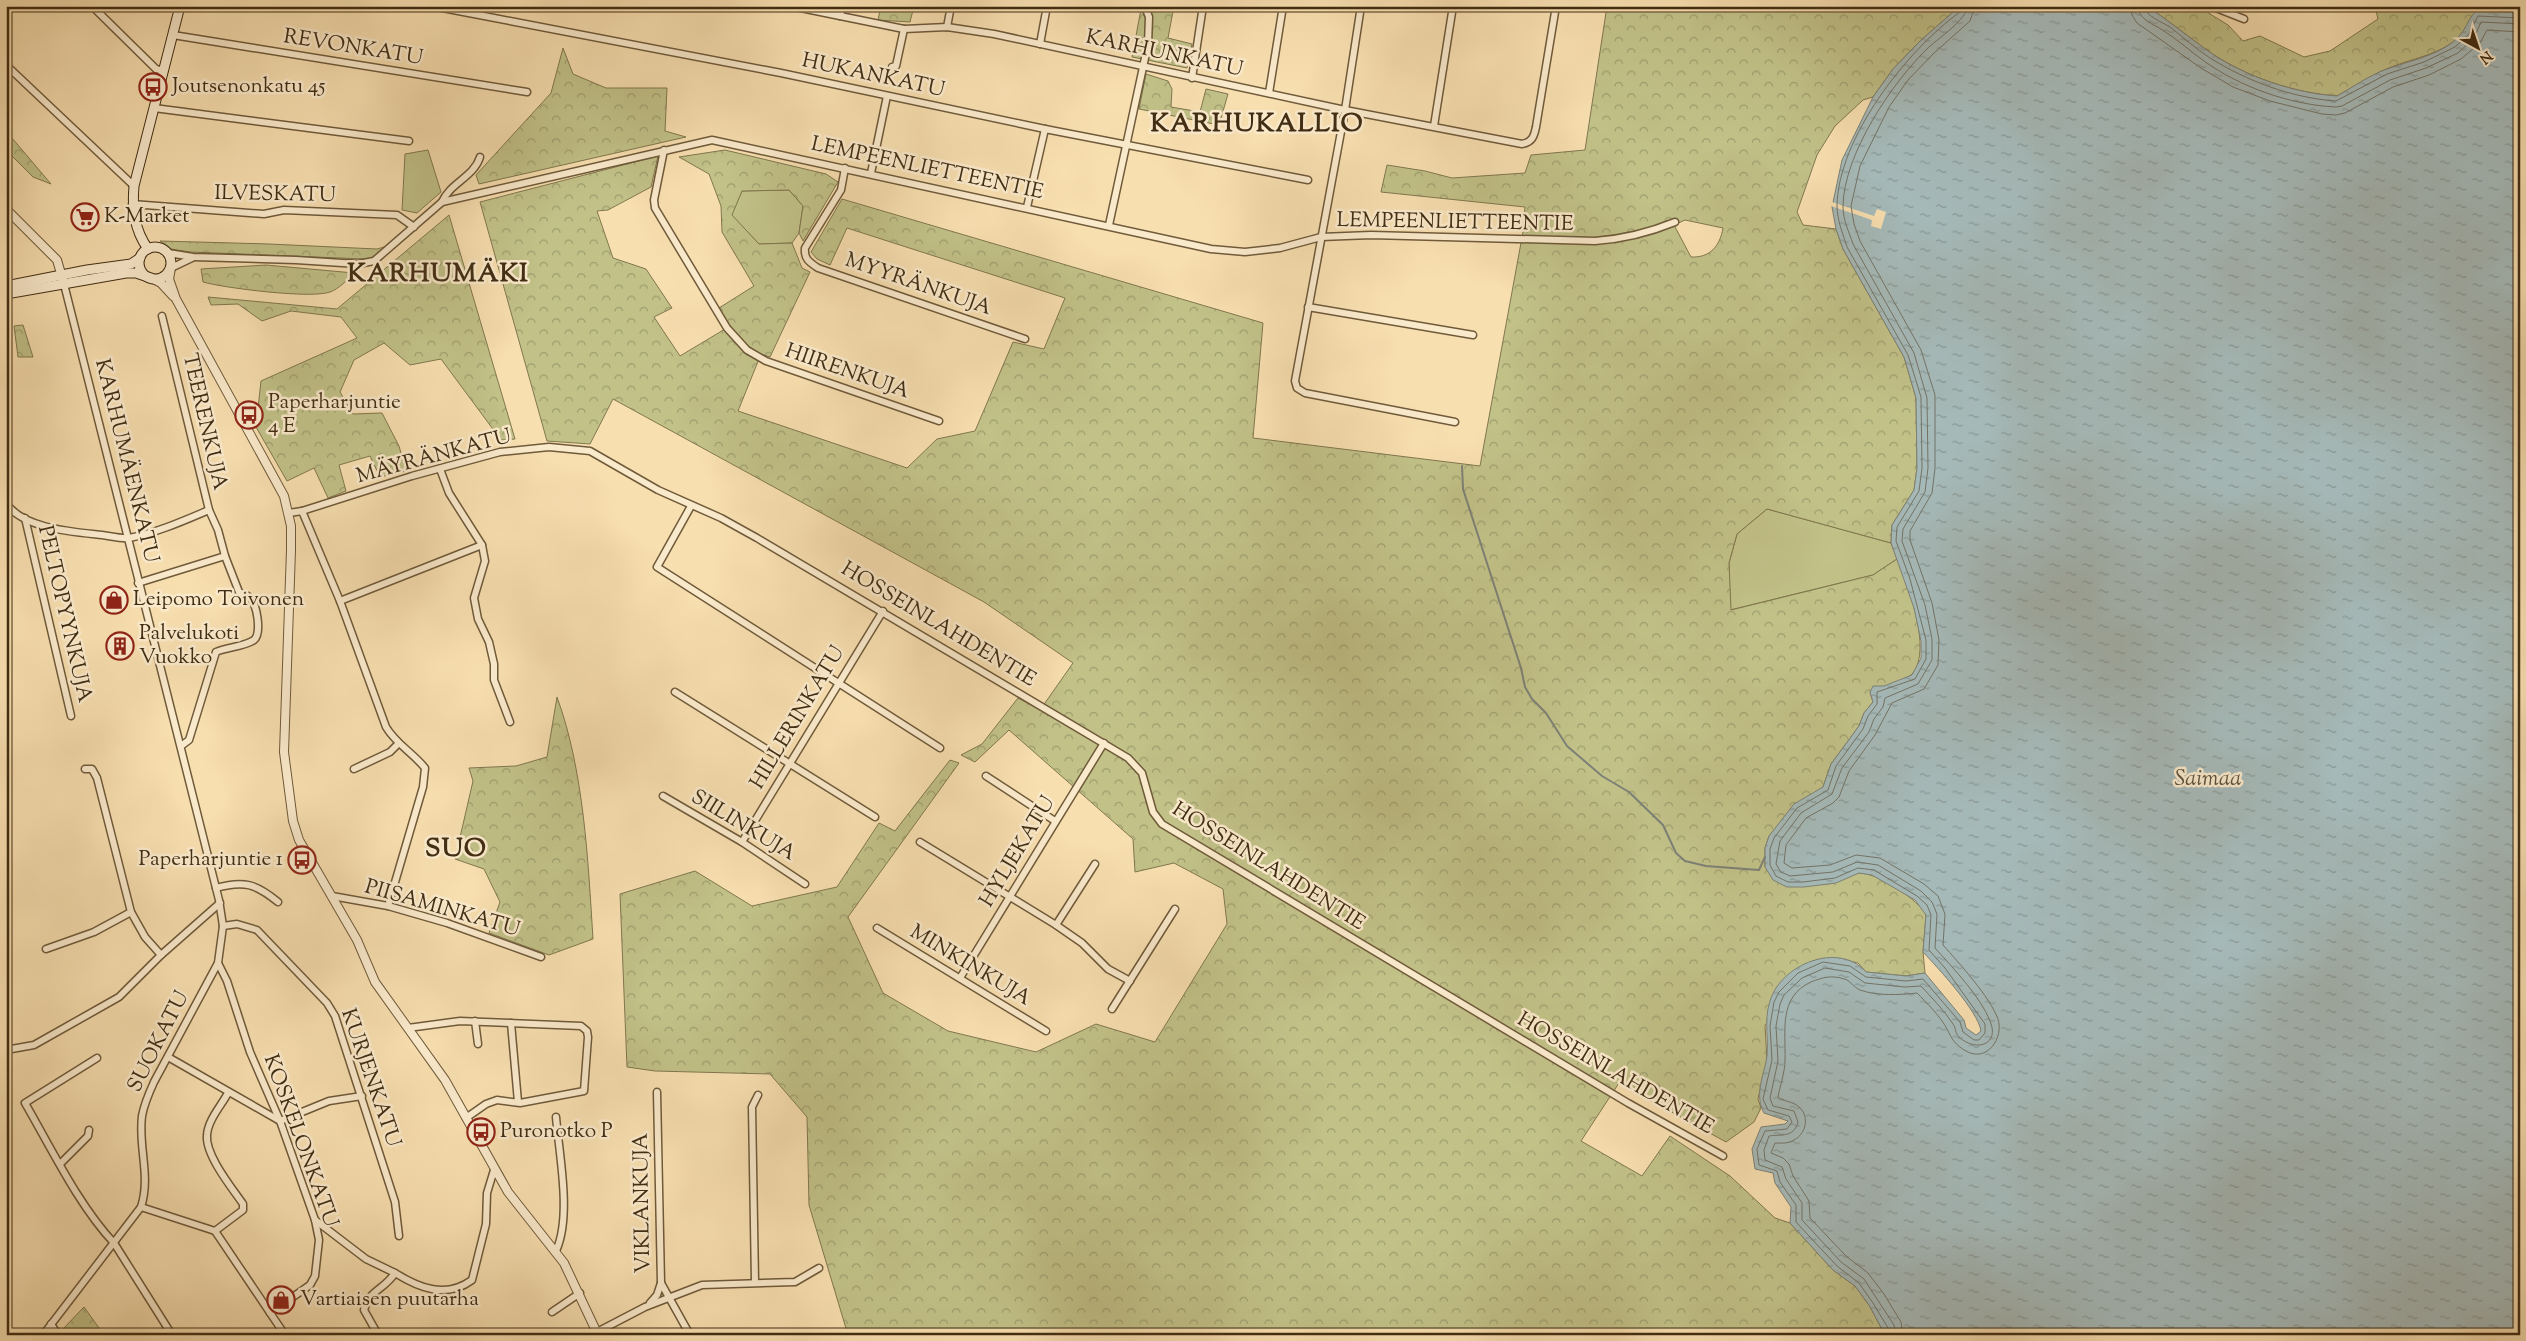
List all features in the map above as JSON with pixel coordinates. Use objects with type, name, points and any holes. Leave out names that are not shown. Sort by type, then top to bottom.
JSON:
[{"type":"main road","points":[[148,249],[136,227],[132,204],[134,186],[180,6]]},
{"type":"main road","points":[[6,286],[63,280],[131,273],[151,278],[162,277],[171,268],[171,260],[168,253],[158,247],[148,249],[131,264],[63,280],[6,294]]},
{"type":"main road","points":[[140,258],[140,268],[151,278]]},
{"type":"street","points":[[92,6],[156,69],[164,71]]},
{"type":"street","name":"HUKANKATU","points":[[432,6],[1308,180]]},
{"type":"street","name":"KARHUNKATU","points":[[791,6],[904,29],[947,27],[1040,44],[1192,78],[1512,143],[1529,142],[1534,138],[1556,6]]},
{"type":"street","points":[[840,16],[842,6]]},
{"type":"street","points":[[947,27],[951,6]]},
{"type":"street","points":[[1040,44],[1047,6]]},
{"type":"street","points":[[1192,78],[1203,6]]},
{"type":"street","points":[[1269,94],[1283,6]]},
{"type":"street","points":[[1361,6],[1345,110],[1295,381],[1297,388],[1305,393],[1456,422]]},
{"type":"street","points":[[1434,126],[1454,6]]},
{"type":"street","points":[[2211,6],[2244,18]]},
{"type":"street","points":[[1109,225],[1149,30],[1149,17],[1146,7]]},
{"type":"street","points":[[892,67],[896,66],[904,29]]},
{"type":"street","name":"REVONKATU","points":[[173,35],[527,92]]},
{"type":"street","points":[[6,64],[134,186]]},
{"type":"street","points":[[871,173],[887,96]]},
{"type":"street","points":[[154,108],[409,140]]},
{"type":"street","points":[[1027,207],[1045,129]]},
{"type":"street","name":"LEMPEENLIETTEENTIE","points":[[168,253],[193,257],[358,264],[374,261],[442,202],[712,140],[1027,207],[1211,249],[1245,252],[1280,248],[1321,237],[1371,235],[1595,241],[1643,235],[1675,222]]},
{"type":"street","name":"HIIRENKUJA","points":[[664,150],[654,200],[655,208],[727,328],[747,350],[766,361],[939,421]]},
{"type":"street","points":[[442,202],[451,188],[472,172],[480,157]]},
{"type":"street","name":"MYYRÄNKUJA","points":[[846,168],[840,190],[805,248],[804,256],[818,268],[1025,339]]},
{"type":"street","name":"ILVESKATU","points":[[132,204],[264,214],[284,210],[397,215],[414,227]]},
{"type":"street","name":"KARHUMÄENKATU","points":[[6,210],[57,260],[222,914]]},
{"type":"street","name":"LEMPEENLIETTEENTIE","points":[[171,268],[193,257]]},
{"type":"street","points":[[171,268],[170,279],[176,299],[279,487],[289,513],[291,550],[284,752],[293,821],[299,840],[357,940],[374,982],[445,1080],[508,1192],[556,1250],[580,1293],[597,1333],[645,1307],[702,1285],[795,1282],[819,1268]]},
{"type":"street","points":[[151,278],[161,283],[176,299]]},
{"type":"street","points":[[1308,308],[1473,335]]},
{"type":"street","name":"TEERENKUJA","points":[[127,538],[178,523],[209,510],[162,316]]},
{"type":"street","name":"MÄYRÄNKATU","points":[[289,513],[302,511],[500,452],[549,448],[590,451]]},
{"type":"street","name":"HOSSEINLAHDENTIE","points":[[590,451],[691,506],[742,530],[883,610],[1104,743],[1128,758],[1142,773],[1153,812],[1162,824],[1628,1103],[1723,1156]]},
{"type":"street","points":[[440,469],[449,493],[482,545],[485,561],[474,598],[478,618],[492,657],[494,680],[510,722]]},
{"type":"street","points":[[8,506],[25,518],[51,528],[127,538]]},
{"type":"street","points":[[691,506],[657,567],[940,748]]},
{"type":"street","points":[[181,746],[189,740],[216,652],[252,642],[258,637],[260,628],[252,601],[249,596],[239,592],[225,556],[218,530],[209,510]]},
{"type":"street","points":[[302,511],[340,601],[386,727],[398,744],[425,768],[424,787],[388,906]]},
{"type":"street","name":"PELTOPYYNKUJA","points":[[25,518],[71,716]]},
{"type":"street","points":[[340,601],[482,545]]},
{"type":"street","points":[[138,583],[225,556]]},
{"type":"street","name":"HILLERINKATU","points":[[742,842],[883,610]]},
{"type":"street","points":[[676,692],[875,817]]},
{"type":"street","name":"HYLJEKATU","points":[[960,978],[1104,743]]},
{"type":"street","points":[[354,770],[390,752],[398,744]]},
{"type":"street","points":[[85,769],[92,770],[97,778],[131,912],[146,937],[161,955]]},
{"type":"street","points":[[986,776],[1056,821]]},
{"type":"street","name":"SIILINKUJA","points":[[662,796],[742,842],[805,884]]},
{"type":"street","points":[[920,842],[1056,925],[1082,943],[1108,969],[1130,981]]},
{"type":"street","points":[[1056,925],[1095,864]]},
{"type":"street","points":[[216,888],[237,883],[253,886],[278,902]]},
{"type":"street","name":"PIISAMINKATU","points":[[332,896],[388,906],[446,923],[541,957]]},
{"type":"street","points":[[6,1050],[34,1045],[103,1007],[125,992],[161,955],[220,903]]},
{"type":"street","points":[[1112,1009],[1175,909]]},
{"type":"street","points":[[46,950],[94,932],[131,912]]},
{"type":"street","name":"SUOKATU","points":[[43,1335],[141,1207],[145,1194],[146,1179],[142,1117],[154,1082],[218,963],[223,926],[222,914]]},
{"type":"street","name":"KURJENKATU","points":[[223,926],[237,924],[257,930],[327,1003],[335,1016],[395,1202],[399,1236]]},
{"type":"street","name":"MINKINKUJA","points":[[877,928],[1046,1031]]},
{"type":"street","name":"KOSKELONKATU","points":[[218,963],[227,981],[250,1052],[280,1121],[315,1220],[319,1240],[315,1276],[302,1292],[270,1313]]},
{"type":"street","points":[[408,1028],[431,1023],[475,1021],[581,1026],[587,1031],[585,1088],[580,1092],[518,1102],[497,1100],[486,1104],[466,1118]]},
{"type":"street","points":[[475,1021],[478,1044]]},
{"type":"street","points":[[510,1023],[518,1102]]},
{"type":"street","points":[[168,1057],[280,1121],[329,1101],[362,1096]]},
{"type":"street","points":[[97,1058],[25,1103],[60,1164],[104,1233],[114,1243],[172,1335]]},
{"type":"street","name":"VIKLANKUJA","points":[[657,1092],[661,1283],[690,1335]]},
{"type":"street","points":[[215,1231],[244,1210],[243,1204],[212,1155],[208,1145],[207,1135],[210,1124],[228,1093]]},
{"type":"street","points":[[755,1282],[752,1107],[758,1095]]},
{"type":"street","points":[[556,1117],[563,1207],[559,1243],[556,1250]]},
{"type":"street","points":[[60,1164],[88,1136],[89,1130]]},
{"type":"street","points":[[315,1220],[366,1259],[395,1273],[415,1286],[451,1291],[472,1280],[486,1224],[486,1193],[494,1170]]},
{"type":"street","points":[[141,1207],[215,1231],[285,1335]]},
{"type":"street","points":[[375,1335],[378,1333],[364,1310],[367,1300],[388,1284],[395,1273]]},
{"type":"street","points":[[645,1307],[653,1300],[661,1283]]},
{"type":"street","points":[[552,1312],[580,1293]]},
{"type":"street","points":[[51,1324],[58,1335]]},
{"type":"green space","points":[[881,6],[914,6],[910,22],[878,20]]},
{"type":"green space","points":[[1134,6],[1174,6],[1168,38],[1192,44],[1187,68],[1132,57],[1141,9]]},
{"type":"green space","points":[[1607,6],[1960,6],[1920,41],[1893,69],[1873,97],[1863,100],[1835,126],[1817,155],[1797,212],[1803,225],[1836,229],[1843,249],[1904,357],[1916,398],[1917,468],[1914,490],[1892,525],[1891,543],[1767,509],[1737,534],[1729,563],[1731,610],[1873,575],[1897,559],[1907,584],[1916,617],[1920,649],[1918,662],[1910,676],[1870,692],[1873,702],[1864,713],[1859,726],[1831,764],[1823,787],[1782,821],[1769,836],[1765,848],[1765,867],[1802,880],[1824,884],[1829,884],[1855,874],[1868,874],[1897,888],[1915,902],[1926,915],[1923,952],[1925,973],[1906,976],[1866,972],[1858,963],[1841,959],[1765,1025],[1767,1060],[1758,1099],[1761,1108],[1754,1122],[1726,1142],[1619,1083],[1581,1141],[1642,1176],[1670,1136],[1730,1176],[1775,1218],[1790,1223],[1833,1270],[1855,1286],[1869,1305],[1885,1335],[848,1335],[809,1205],[807,1117],[770,1074],[655,1071],[627,1067],[620,894],[695,871],[752,906],[837,887],[879,823],[895,831],[950,760],[959,763],[848,917],[883,993],[948,1031],[1036,1052],[1096,1024],[1155,1042],[1227,924],[1223,889],[1174,863],[1135,872],[1133,839],[1009,730],[975,762],[961,755],[982,744],[1018,698],[1040,710],[1073,663],[984,602],[613,399],[590,444],[547,441],[480,202],[658,156],[651,187],[608,210],[597,211],[613,258],[646,269],[672,308],[654,317],[680,356],[730,326],[719,308],[754,286],[722,232],[721,206],[709,174],[679,157],[725,150],[826,174],[838,182],[803,241],[799,233],[803,206],[789,190],[742,191],[732,215],[759,244],[792,243],[802,268],[810,272],[770,357],[761,354],[738,411],[907,468],[937,439],[975,431],[1013,342],[1044,349],[1065,298],[847,228],[830,265],[817,259],[811,252],[842,199],[1263,323],[1253,438],[1480,466],[1523,232],[1525,207],[1381,192],[1387,165],[1425,171],[1452,178],[1525,173],[1531,155],[1585,150]],"holes":[[[1685,220],[1723,228],[1722,234],[1713,250],[1698,257],[1691,257],[1674,225]]]},
{"type":"green space","points":[[2146,6],[2197,6],[2228,25],[2243,41],[2260,36],[2304,57],[2330,51],[2378,19],[2375,6],[2479,6],[2464,31],[2452,43],[2436,52],[2384,70],[2337,96],[2304,91],[2271,82],[2225,62]]},
{"type":"green space","points":[[563,48],[573,74],[606,88],[667,88],[665,131],[686,137],[479,184],[476,175],[551,93]]},
{"type":"green space","points":[[1146,74],[1168,81],[1172,89],[1171,107],[1200,112],[1206,89],[1228,94],[1219,125],[1139,109]]},
{"type":"green space","points":[[6,131],[51,184],[33,177],[6,150]]},
{"type":"green space","points":[[428,150],[441,192],[417,213],[402,210],[405,154]]},
{"type":"green space","points":[[789,190],[803,206],[799,233],[792,243],[759,244],[731,215],[742,191]]},
{"type":"green space","points":[[449,215],[515,439],[501,440],[441,359],[410,365],[384,343],[354,360],[340,392],[353,414],[382,413],[399,446],[406,471],[380,477],[370,456],[339,465],[346,491],[328,498],[314,468],[287,481],[256,427],[261,381],[357,338],[341,317],[291,311],[262,321],[238,304],[211,305],[208,297],[337,309]]},
{"type":"green space","points":[[160,241],[377,249],[384,247],[374,258],[365,259],[190,252],[171,249]]},
{"type":"green space","points":[[266,265],[354,273],[337,289],[320,294],[267,292],[203,282],[201,269]]},
{"type":"green space","points":[[23,325],[33,357],[18,357],[14,326]]},
{"type":"green space","points":[[1767,509],[1891,543],[1897,559],[1873,575],[1730,610],[1729,563],[1737,534]]},
{"type":"green space","points":[[557,697],[566,725],[579,785],[587,847],[593,939],[549,955],[489,933],[500,902],[484,869],[455,859],[473,781],[469,768],[516,766],[547,757]]},
{"type":"green space","points":[[84,1307],[104,1335],[64,1335],[62,1330]]},
{"type":"water","name":"Saimaa","points":[[1960,6],[2146,6],[2225,62],[2271,82],[2304,91],[2337,96],[2381,72],[2439,51],[2462,33],[2476,11],[2520,13],[2520,1335],[1885,1335],[1869,1305],[1855,1286],[1833,1270],[1790,1223],[1791,1207],[1775,1183],[1773,1173],[1755,1169],[1752,1149],[1761,1127],[1785,1124],[1788,1121],[1764,1113],[1761,1107],[1760,1094],[1767,1054],[1767,1017],[1770,1001],[1776,988],[1786,976],[1798,967],[1812,961],[1841,958],[1855,963],[1866,972],[1906,976],[1925,973],[1964,1020],[1966,1028],[1976,1035],[1981,1031],[1973,1012],[1965,1001],[1923,952],[1926,915],[1915,900],[1872,875],[1859,873],[1836,883],[1787,887],[1773,880],[1765,867],[1765,848],[1769,836],[1794,804],[1823,787],[1831,764],[1859,726],[1864,713],[1873,702],[1870,692],[1873,686],[1884,686],[1912,675],[1921,658],[1921,641],[1914,608],[1891,543],[1892,525],[1914,490],[1917,468],[1916,398],[1904,357],[1843,249],[1836,229],[1832,207],[1842,160],[1873,97],[1893,69],[1920,41]]},
{"type":"pier","points":[[1832,202],[1874,216],[1877,209],[1886,212],[1881,229],[1871,226],[1872,220],[1831,206]]},
{"type":"waterway","points":[[1462,466],[1463,489],[1521,668],[1525,687],[1532,699],[1546,713],[1567,746],[1602,776],[1629,792],[1663,825],[1676,853],[1685,861],[1706,866],[1759,870],[1765,857]]},
{"type":"place","name":"Joutsenonkatu 45","points":[[153,87]]},
{"type":"place","name":"K-Market","points":[[85,217]]},
{"type":"place","name":"Paperharjuntie 4 E","points":[[249,415]]},
{"type":"place","name":"Leipomo Toivonen","points":[[114,600]]},
{"type":"place","name":"Palvelukoti Vuokko","points":[[120,646]]},
{"type":"place","name":"Paperharjuntie 1","points":[[302,860]]},
{"type":"place","name":"Puronotko P","points":[[481,1132]]},
{"type":"place","name":"Vartiaisen puutarha","points":[[281,1300]]},
{"type":"district","name":"KARHUKALLIO","points":[[1257,124]]},
{"type":"district","name":"KARHUMÄKI","points":[[438,274]]},
{"type":"district","name":"SUO","points":[[456,849]]}]
